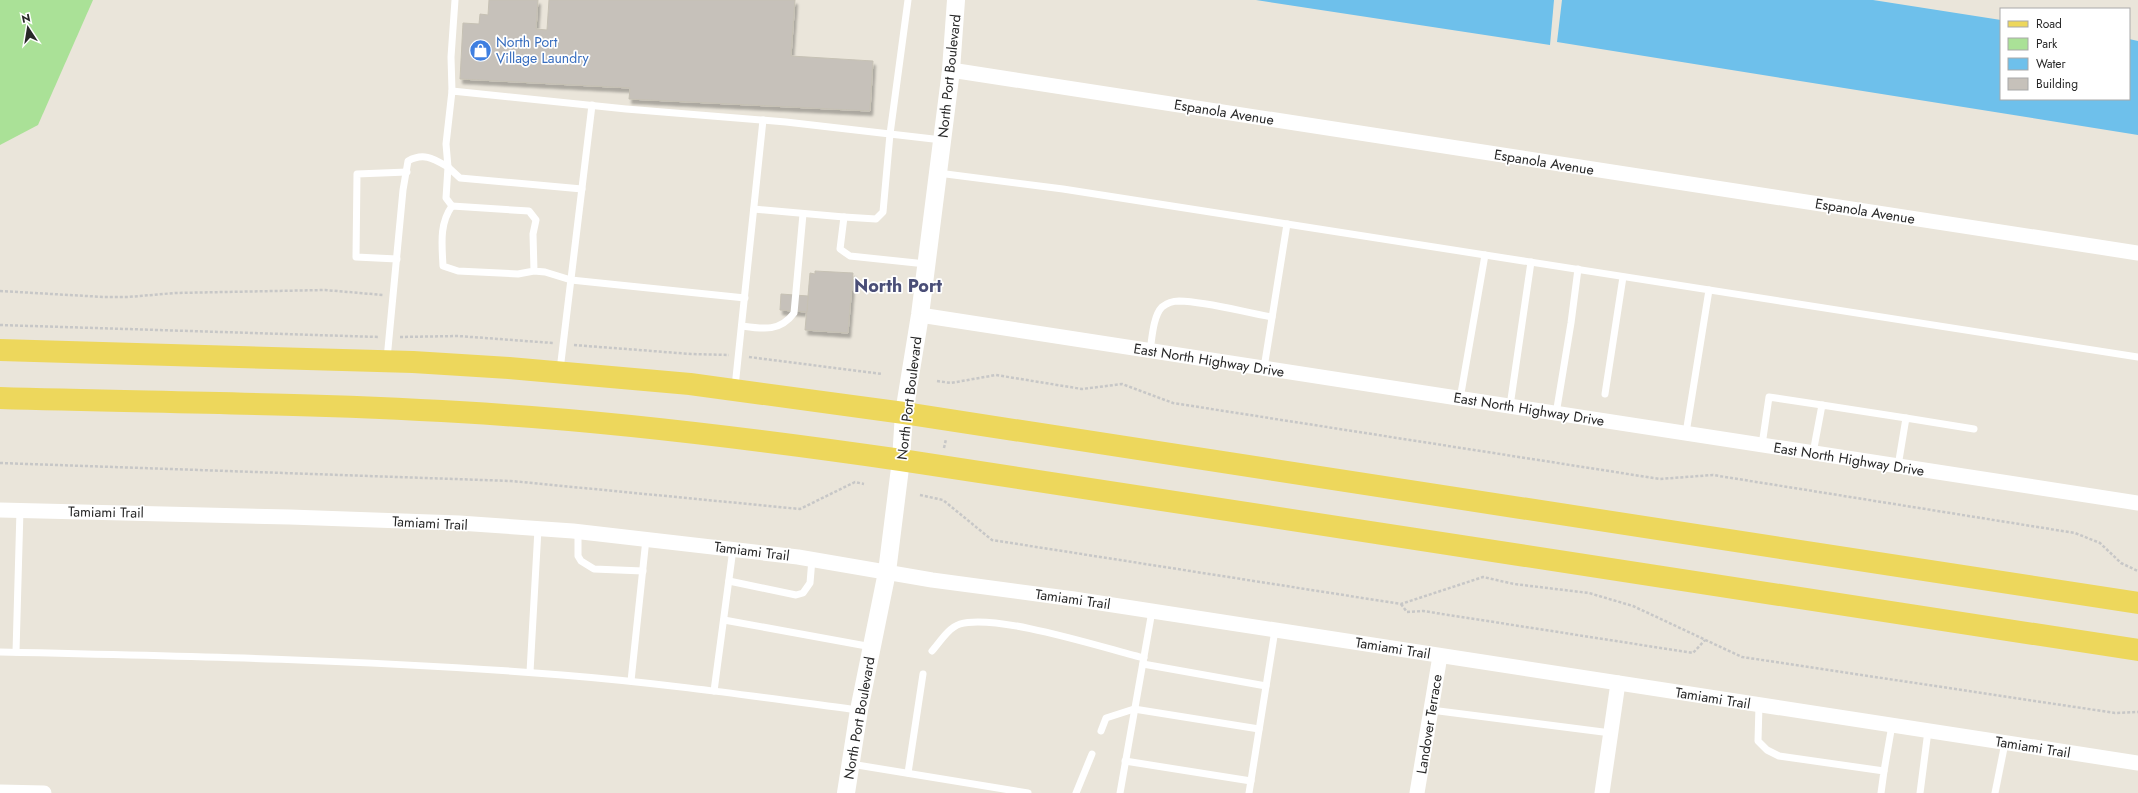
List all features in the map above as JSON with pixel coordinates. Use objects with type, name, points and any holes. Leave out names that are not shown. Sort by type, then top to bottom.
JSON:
[{"type":"main road","points":[[0,350],[386,362],[560,372],[734,390],[904,413],[2138,603]]},
{"type":"main road","points":[[0,398],[401,410],[503,415],[705,434],[901,460],[2131,647]]},
{"type":"street","name":"North Port Boulevard","points":[[846,793],[859,710],[887,572],[901,460],[904,413],[920,315],[951,70],[956,0]]},
{"type":"street","name":"Espanola Avenue","points":[[951,70],[2138,253]]},
{"type":"street","name":"East North Highway Drive","points":[[920,315],[2138,504]]},
{"type":"street","name":"Tamiami Trail","points":[[0,510],[290,517],[459,524],[578,532],[733,549],[812,559],[932,580],[1152,611],[2138,763]]},
{"type":"street","name":"Landover Terrace","points":[[1417,793],[1440,656]]},
{"type":"street","points":[[1602,793],[1618,683]]},
{"type":"street","points":[[0,792],[44,793]]},
{"type":"lane","points":[[455,0],[451,57],[452,91],[446,144],[448,167],[446,198],[452,206],[529,211],[536,220],[533,234],[534,271]]},
{"type":"lane","points":[[754,209],[876,219],[883,212],[890,134],[908,0]]},
{"type":"lane","points":[[452,91],[763,120],[942,140]]},
{"type":"lane","points":[[560,372],[592,105]]},
{"type":"lane","points":[[734,390],[739,355],[763,120]]},
{"type":"lane","points":[[386,362],[408,161],[416,156],[427,156],[448,167],[460,178],[582,189]]},
{"type":"lane","points":[[397,259],[356,257],[357,174],[407,172]]},
{"type":"lane","points":[[938,174],[1062,189],[2138,357]]},
{"type":"lane","points":[[452,206],[446,215],[441,238],[443,266],[458,271],[518,274],[534,271],[571,280],[745,298]]},
{"type":"lane","points":[[742,326],[773,328],[785,322],[794,313],[803,214]]},
{"type":"lane","points":[[844,217],[840,249],[850,256],[926,264]]},
{"type":"lane","points":[[1264,368],[1287,224]]},
{"type":"lane","points":[[1460,399],[1485,255]]},
{"type":"lane","points":[[1510,406],[1531,262]]},
{"type":"lane","points":[[1556,414],[1578,269]]},
{"type":"lane","points":[[1605,394],[1623,277]]},
{"type":"lane","points":[[1686,434],[1709,290]]},
{"type":"lane","points":[[1150,351],[1157,318],[1161,308],[1169,302],[1178,301],[1198,304],[1272,318]]},
{"type":"lane","points":[[1762,445],[1769,397],[1974,429]]},
{"type":"lane","points":[[1814,453],[1822,405]]},
{"type":"lane","points":[[1898,466],[1906,418]]},
{"type":"lane","points":[[16,652],[20,510]]},
{"type":"lane","points":[[530,672],[538,529]]},
{"type":"lane","points":[[578,532],[578,556],[587,566],[594,569],[643,571]]},
{"type":"lane","points":[[631,681],[646,539]]},
{"type":"lane","points":[[714,691],[733,549]]},
{"type":"lane","points":[[729,581],[796,595],[803,593],[810,583],[812,559]]},
{"type":"lane","points":[[1120,793],[1152,611]]},
{"type":"lane","points":[[724,620],[872,647]]},
{"type":"lane","points":[[932,651],[950,630],[960,624],[978,622],[1029,629],[1143,661],[1266,686]]},
{"type":"lane","points":[[1249,793],[1275,630]]},
{"type":"lane","points":[[0,652],[331,661],[530,672],[631,681],[859,710]]},
{"type":"lane","points":[[908,773],[923,674]]},
{"type":"lane","points":[[1759,705],[1758,741],[1767,750],[1779,756],[1884,771]]},
{"type":"lane","points":[[1101,731],[1106,718],[1134,709],[1259,729]]},
{"type":"lane","points":[[1430,710],[1611,733]]},
{"type":"lane","points":[[1880,793],[1892,725]]},
{"type":"lane","points":[[1920,793],[1928,731]]},
{"type":"lane","points":[[1995,793],[2006,743]]},
{"type":"lane","points":[[1076,793],[1092,754]]},
{"type":"lane","points":[[1125,761],[1251,781]]},
{"type":"lane","points":[[850,764],[1028,793]]},
{"type":"path","points":[[0,291],[104,297],[175,293],[325,290],[394,296]]},
{"type":"path","points":[[0,325],[389,338],[458,336],[691,354],[739,355],[882,374]]},
{"type":"path","points":[[937,381],[951,383],[996,374],[1082,389],[1122,384],[1173,403],[1660,479],[1713,475],[2075,532],[2100,543],[2121,563],[2138,571]]},
{"type":"path","points":[[944,448],[946,439]]},
{"type":"path","points":[[0,463],[511,481],[800,509],[855,482],[864,484]]},
{"type":"path","points":[[920,495],[943,500],[992,540],[1401,604],[1483,576],[1514,584],[1589,593],[1633,606],[1742,657],[2115,714],[2138,712]]},
{"type":"path","points":[[1401,604],[1407,612],[1423,611],[1693,653],[1705,640]]},
{"type":"green space","points":[[0,0],[93,0],[38,125],[0,145]]},
{"type":"water","points":[[1256,0],[1554,0],[1550,45]]},
{"type":"water","points":[[1562,0],[1873,0],[2000,20],[2000,100],[2130,100],[2130,39],[2138,41],[2138,135],[1557,42]]},
{"type":"building","points":[[489,0],[538,0],[536,29],[547,30],[549,0],[795,0],[791,56],[873,61],[870,111],[629,99],[630,88],[460,79],[463,23],[479,24],[480,14],[488,15]]},
{"type":"building","points":[[815,271],[853,273],[848,333],[805,330],[810,273],[815,274]]},
{"type":"building","points":[[781,294],[808,296],[807,312],[780,310]]},
{"type":"place","name":"North Port Village Laundry","points":[[481,50]]},
{"type":"district","name":"North Port","points":[[898,286]]}]
